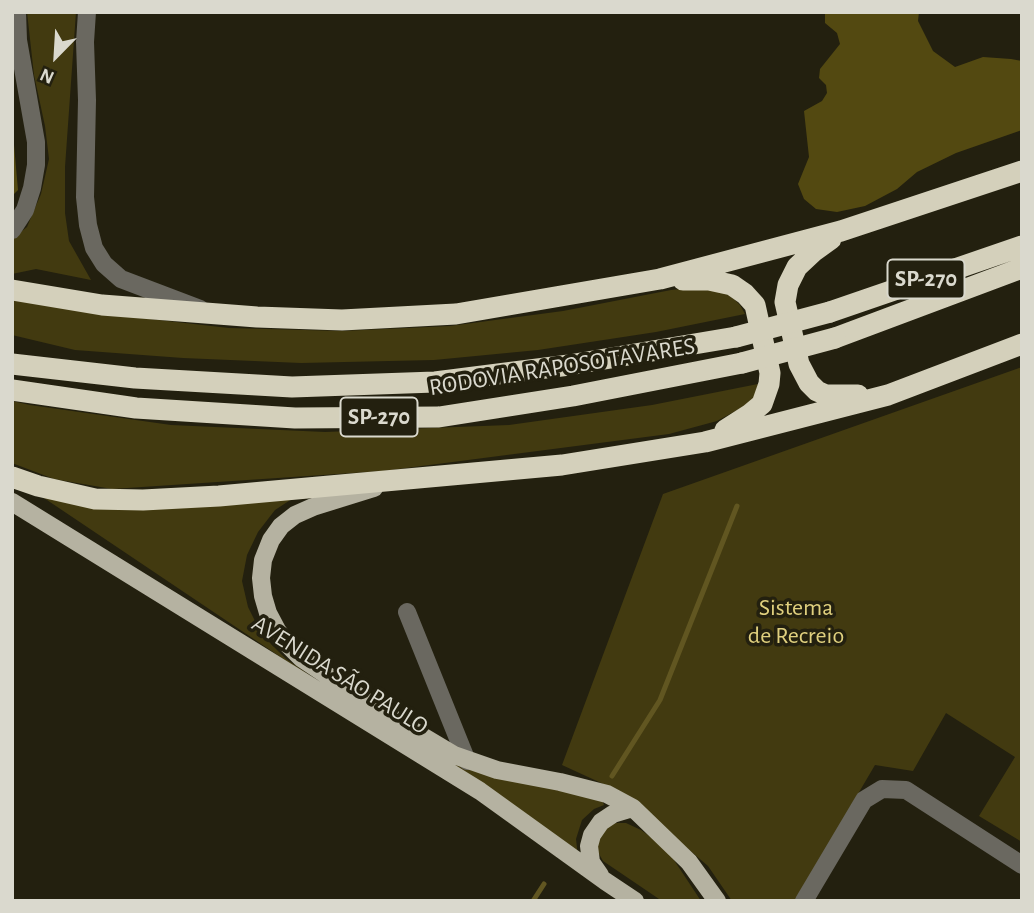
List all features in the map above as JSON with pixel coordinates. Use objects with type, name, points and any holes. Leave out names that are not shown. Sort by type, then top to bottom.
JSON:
[{"type":"highway","points":[[12,290],[102,305],[213,314],[342,320],[456,314],[660,279],[841,231],[1022,171]]},
{"type":"highway","points":[[841,231],[797,267],[788,285],[785,302],[799,364],[809,383],[826,395],[888,395]]},
{"type":"highway","name":"RODOVIA RAPOSO TAVARES","points":[[12,363],[135,378],[292,387],[435,382],[569,365],[736,337],[830,312],[1022,246]]},
{"type":"highway","name":"RODOVIA RAPOSO TAVARES","points":[[12,390],[136,408],[295,418],[439,417],[573,396],[742,363],[835,338],[1022,268]]},
{"type":"highway","points":[[660,279],[709,280],[732,285],[745,293],[755,305],[770,373],[762,404],[705,442]]},
{"type":"highway","points":[[12,477],[95,499],[143,500],[219,496],[562,465],[705,442],[888,395],[1022,344]]},
{"type":"main road","name":"AVENIDA SÃO PAULO","points":[[394,481],[295,515],[281,526],[271,540],[263,560],[263,596],[268,613],[288,645],[301,658],[382,712],[454,755],[497,770],[607,794],[633,808],[689,862],[717,901]]},
{"type":"main road","name":"AVENIDA SÃO PAULO","points":[[12,502],[480,791],[635,901]]},
{"type":"main road","points":[[605,881],[591,862],[589,846],[592,835],[601,822],[613,814],[633,808]]},
{"type":"street","points":[[12,230],[24,211],[36,165],[36,142],[18,40],[17,12]]},
{"type":"street","points":[[88,12],[85,42],[85,197],[94,248],[104,264],[121,279],[213,314]]},
{"type":"street","points":[[407,611],[467,761]]},
{"type":"street","points":[[804,901],[864,800],[882,789],[906,790],[1022,865]]},
{"type":"green space","points":[[27,12],[76,12],[65,167],[65,213],[69,241],[91,280],[36,269],[12,274],[12,239],[27,227],[41,194],[49,159],[34,75]]},
{"type":"green space","points":[[706,286],[721,290],[734,299],[745,314],[656,332],[538,350],[434,360],[301,363],[183,358],[75,350],[12,335],[12,298],[88,312],[229,328],[342,331],[450,326],[563,311]]},
{"type":"green space","name":"Sistema de Recreio","points":[[1022,367],[1022,842],[979,816],[1015,757],[946,713],[913,771],[875,765],[795,901],[732,901],[708,866],[623,793],[562,765],[663,494]]},
{"type":"green space","points":[[758,384],[754,398],[741,408],[717,421],[669,434],[383,471],[112,489],[54,479],[12,463],[12,401],[171,425],[325,432],[509,425],[652,405]]},
{"type":"green space","points":[[295,497],[275,510],[258,532],[247,555],[242,581],[248,607],[262,635],[286,659],[361,710],[569,791],[602,800],[604,805],[594,809],[582,820],[576,839],[578,857],[44,498]]},
{"type":"green space","points":[[626,823],[658,842],[672,857],[701,901],[662,901],[603,861],[598,852],[598,841],[608,826]]},
{"type":"shaded area","points":[[825,12],[919,12],[918,21],[933,51],[955,67],[983,57],[1022,61],[1022,130],[956,153],[917,172],[897,189],[865,206],[837,212],[816,209],[804,199],[798,184],[809,157],[804,111],[822,101],[827,93],[826,85],[819,78],[820,69],[840,44],[837,33],[825,23]]},
{"type":"shaded area","points":[[12,122],[18,190],[12,196]]},
{"type":"waterway","points":[[612,776],[660,700],[737,506]]},
{"type":"waterway","points":[[533,901],[544,884]]}]
